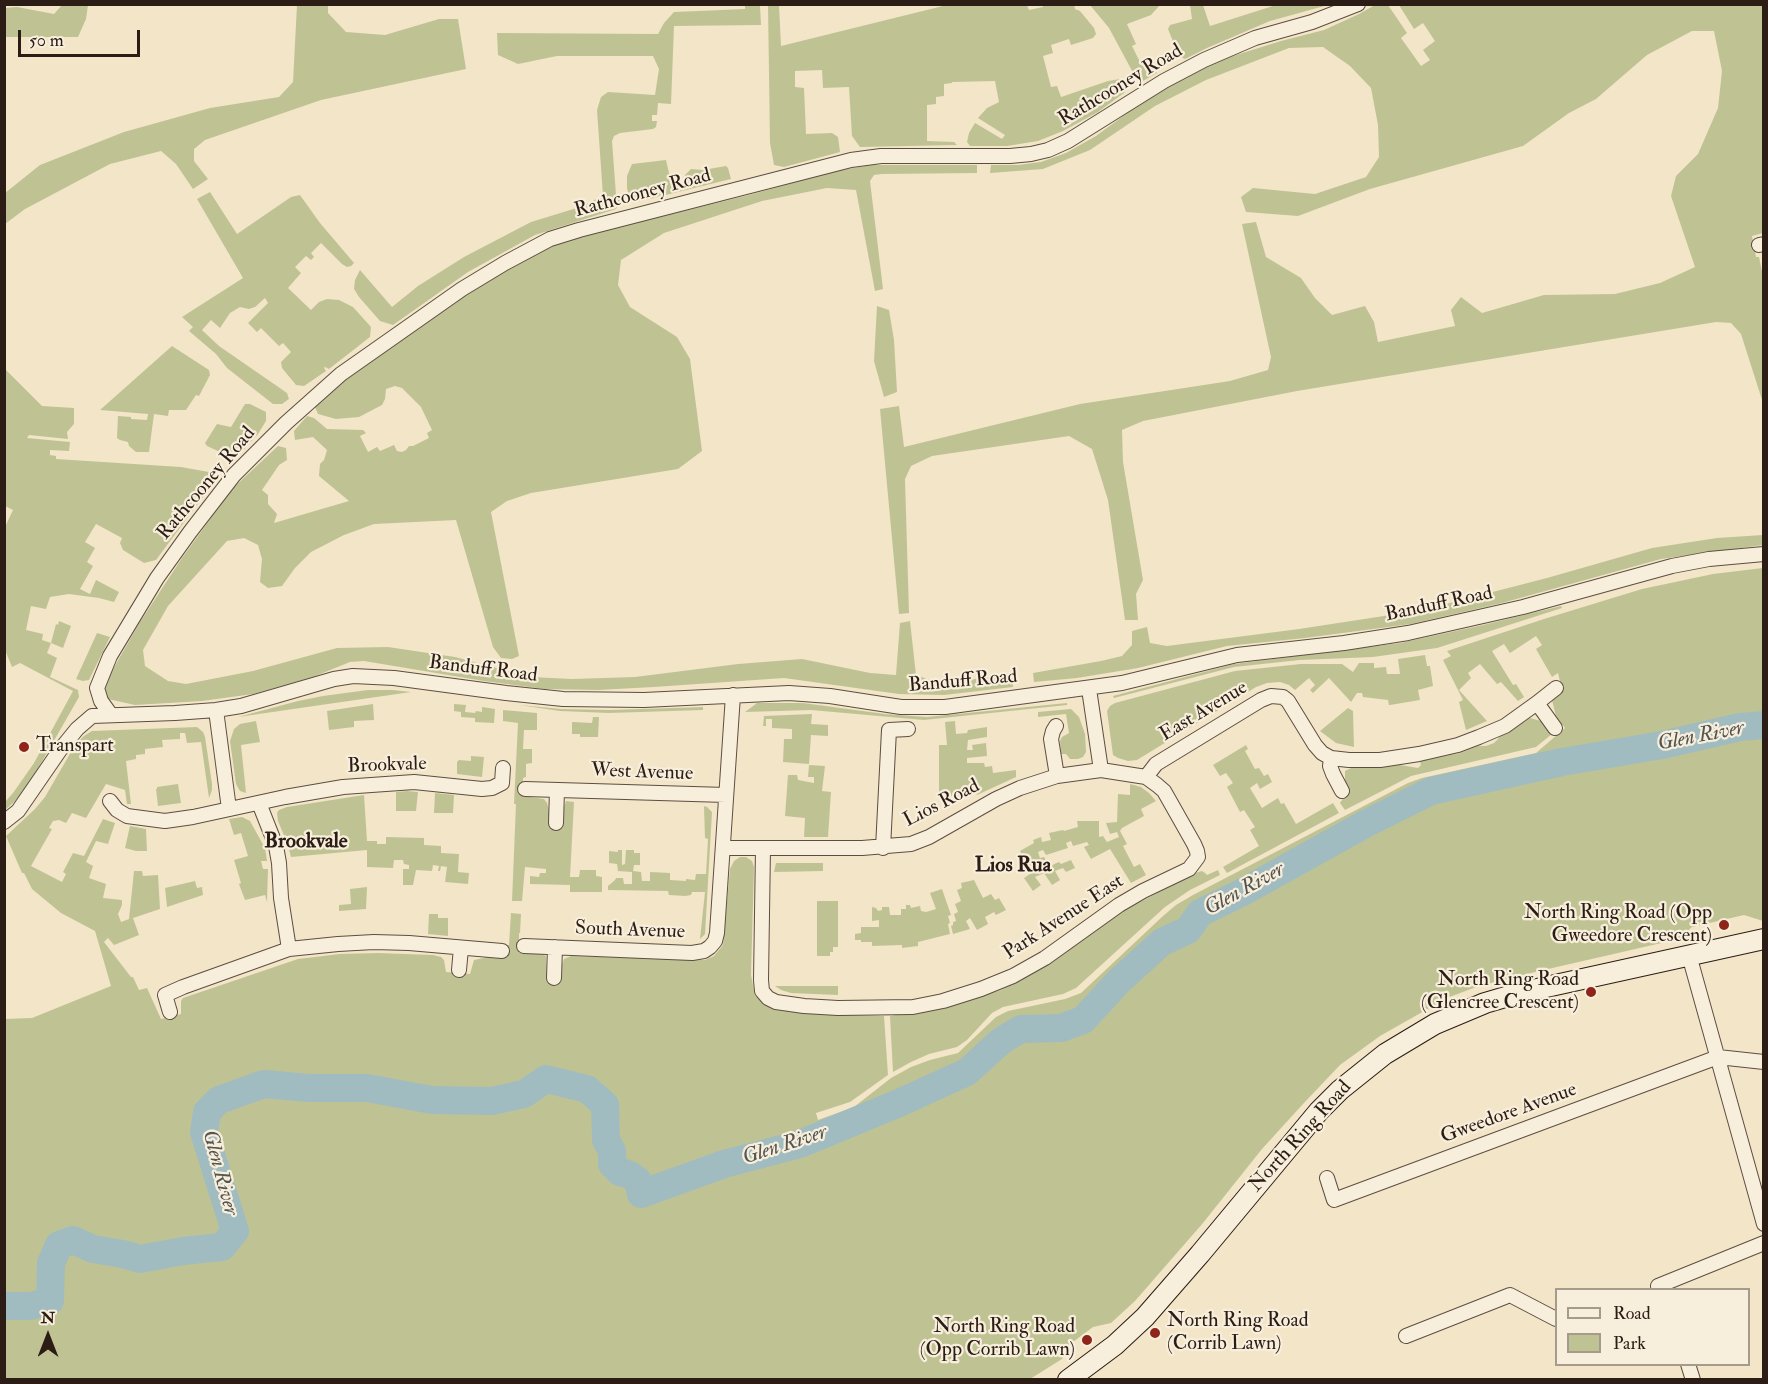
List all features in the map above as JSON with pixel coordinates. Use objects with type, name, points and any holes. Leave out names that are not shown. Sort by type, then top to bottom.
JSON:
[{"type":"main road","name":"North Ring Road","points":[[1068,1380],[1115,1345],[1145,1317],[1298,1134],[1340,1089],[1385,1054],[1435,1024],[1485,1003],[1519,993],[1764,939]]},
{"type":"street","name":"Rathcooney Road","points":[[116,715],[101,701],[97,688],[110,656],[157,578],[228,483],[305,405],[341,374],[462,289],[528,250],[550,239],[851,160],[881,156],[1010,156],[1048,150],[1068,141],[1164,81],[1204,60],[1255,38],[1312,22],[1358,4]]},
{"type":"street","name":"Banduff Road","points":[[116,715],[216,710],[241,706],[334,679],[353,676],[394,678],[563,699],[644,700],[789,693],[881,705],[945,707],[1089,689],[1237,655],[1408,633],[1532,605],[1672,566],[1764,554]]},
{"type":"street","points":[[1331,758],[1380,760],[1458,745],[1504,726],[1556,688]]},
{"type":"street","points":[[1089,689],[1101,770]]},
{"type":"street","points":[[724,848],[733,695]]},
{"type":"street","name":"East Avenue","points":[[1146,777],[1156,764],[1271,696],[1283,697],[1288,701],[1315,745],[1331,758],[1330,766],[1342,791]]},
{"type":"street","points":[[1537,703],[1555,728]]},
{"type":"street","points":[[216,710],[230,809]]},
{"type":"street","points":[[4,822],[18,811],[77,729],[92,716],[116,715]]},
{"type":"street","points":[[1056,726],[1051,739],[1057,776]]},
{"type":"street","points":[[883,848],[889,730],[908,729]]},
{"type":"street","name":"Brookvale","points":[[110,801],[117,810],[127,816],[165,821],[343,787],[380,783],[414,782],[492,788],[502,783],[503,768]]},
{"type":"street","name":"Lios Road","points":[[724,848],[883,848],[911,844],[929,837],[996,799],[1020,788],[1057,776],[1101,770],[1146,777]]},
{"type":"street","name":"Park Avenue East","points":[[763,848],[761,980],[762,991],[768,998],[776,1002],[804,1006],[912,1007],[943,1001],[1013,976],[1045,958],[1119,905],[1189,869],[1198,857],[1194,844],[1164,791],[1146,777]]},
{"type":"street","name":"West Avenue","points":[[525,789],[726,795]]},
{"type":"street","points":[[556,823],[557,790]]},
{"type":"street","points":[[259,803],[276,846],[289,949]]},
{"type":"street","name":"South Avenue","points":[[524,946],[692,953],[704,951],[711,947],[717,933],[724,848]]},
{"type":"street","points":[[170,1012],[165,995],[289,949],[374,942],[502,951]]},
{"type":"street","name":"South Avenue","points":[[554,978],[555,947]]},
{"type":"street","points":[[459,970],[461,948]]},
{"type":"street","points":[[1689,955],[1764,1224]]},
{"type":"street","points":[[1718,1057],[1764,1062]]},
{"type":"street","name":"Gweedore Avenue","points":[[1327,1178],[1334,1200],[1718,1057]]},
{"type":"street","points":[[1655,1288],[1764,1243]]},
{"type":"street","points":[[1406,1336],[1510,1295],[1555,1318]]},
{"type":"green space","points":[[62,5],[88,5],[86,19],[78,37],[5,37],[5,8],[17,7],[54,14]]},
{"type":"green space","points":[[297,5],[328,5],[328,13],[346,32],[385,35],[439,19],[458,19],[466,69],[321,100],[205,140],[194,149],[194,161],[208,179],[193,189],[176,164],[161,151],[110,164],[25,209],[5,224],[5,193],[40,165],[124,132],[210,108],[279,97],[293,82]]},
{"type":"green space","points":[[745,5],[760,5],[761,25],[674,26],[671,104],[658,103],[657,115],[652,115],[652,121],[657,121],[653,129],[620,133],[614,136],[612,141],[616,195],[622,198],[616,209],[535,235],[468,272],[393,325],[380,321],[359,297],[354,289],[360,270],[392,307],[418,286],[464,257],[531,222],[580,207],[603,196],[597,110],[601,97],[608,92],[655,95],[659,69],[653,56],[557,56],[518,64],[498,55],[497,33],[658,34],[674,12],[745,9]]},
{"type":"green space","points":[[768,5],[779,5],[781,46],[947,5],[1027,5],[1029,10],[1043,7],[1043,5],[1074,5],[1075,9],[1080,11],[1094,28],[1096,34],[1093,38],[1071,45],[1069,39],[1051,45],[1053,53],[1043,56],[1051,87],[1057,86],[1061,97],[1120,79],[1124,81],[1127,89],[1098,112],[1063,131],[1038,141],[1007,146],[970,146],[967,142],[975,123],[1002,139],[1005,135],[978,118],[987,108],[999,102],[995,81],[952,82],[944,84],[944,96],[936,97],[936,104],[927,105],[927,141],[954,142],[957,145],[860,147],[852,136],[849,87],[823,88],[822,70],[795,71],[795,87],[804,88],[806,134],[832,133],[838,137],[840,152],[784,167],[774,165],[770,143]]},
{"type":"green space","points":[[1090,5],[1160,5],[1151,15],[1127,24],[1136,44],[1132,46],[1142,66],[1151,62],[1157,73],[1143,81],[1137,80],[1109,28]]},
{"type":"green space","points":[[1190,5],[1203,5],[1210,26],[1276,5],[1328,5],[1270,21],[1185,59],[1179,56],[1168,29],[1170,25],[1192,19]]},
{"type":"green space","points":[[1375,5],[1388,5],[1407,33],[1401,38],[1421,66],[1430,60],[1423,50],[1435,41],[1423,23],[1414,29],[1399,5],[1763,5],[1763,233],[1752,236],[1763,276],[1763,403],[1741,334],[1731,323],[1716,322],[1297,391],[1143,421],[1122,430],[1123,462],[1143,580],[1136,594],[1138,620],[1125,620],[1108,500],[1092,449],[1069,436],[932,456],[911,466],[905,479],[909,613],[899,614],[880,409],[899,406],[904,447],[1080,404],[1230,381],[1268,370],[1271,357],[1242,224],[1256,222],[1266,257],[1301,278],[1315,298],[1332,315],[1365,306],[1374,322],[1378,342],[1455,326],[1451,310],[1461,297],[1482,313],[1544,295],[1615,294],[1660,283],[1695,267],[1671,196],[1676,176],[1698,154],[1718,108],[1722,71],[1714,31],[1692,31],[1647,55],[1596,99],[1569,113],[1523,146],[1370,189],[1298,216],[1246,212],[1241,197],[1253,188],[1315,194],[1366,177],[1379,157],[1378,125],[1371,88],[1350,66],[1323,47],[1289,48],[1206,80],[1155,106],[1090,150],[1043,169],[990,173],[991,165],[1041,162],[1066,153],[1096,136],[1149,97],[1220,60],[1324,30]]},
{"type":"green space","points":[[666,160],[672,186],[685,183],[685,175],[691,169],[703,170],[726,166],[731,179],[637,202],[629,197],[627,176],[632,164]]},
{"type":"green space","points":[[871,165],[977,165],[977,173],[874,175],[870,181],[883,289],[875,291],[856,190],[827,188],[762,201],[664,233],[621,260],[618,285],[630,307],[677,337],[690,359],[702,451],[678,469],[531,493],[507,501],[491,512],[519,656],[512,659],[501,658],[493,647],[456,520],[374,524],[344,535],[311,552],[282,586],[268,588],[260,582],[262,559],[258,545],[244,538],[227,541],[168,606],[143,650],[145,666],[168,681],[186,684],[253,671],[337,648],[388,647],[455,657],[531,677],[572,679],[635,677],[738,664],[802,659],[870,673],[896,675],[900,623],[910,621],[916,675],[938,683],[1013,675],[1013,687],[944,695],[899,694],[784,678],[598,690],[544,689],[364,661],[350,662],[313,677],[253,694],[202,701],[135,705],[108,699],[104,690],[105,683],[140,622],[182,558],[232,489],[278,446],[286,448],[287,460],[279,465],[262,490],[268,495],[268,504],[277,514],[274,523],[349,501],[319,476],[320,464],[327,450],[313,437],[295,440],[294,431],[307,416],[314,418],[327,429],[363,430],[366,433],[360,436],[368,452],[377,447],[380,451],[394,445],[397,451],[402,452],[409,446],[429,438],[427,433],[432,430],[421,407],[402,388],[395,386],[386,389],[382,405],[359,417],[336,419],[318,414],[315,407],[346,379],[464,294],[541,250],[574,238],[836,171]]},
{"type":"green space","points":[[210,192],[237,234],[291,197],[300,195],[354,263],[347,267],[342,264],[321,243],[311,253],[314,257],[311,260],[306,256],[295,267],[301,273],[288,288],[311,310],[319,302],[327,299],[339,300],[353,307],[371,327],[370,337],[329,369],[325,367],[326,371],[304,386],[296,385],[282,368],[281,362],[291,352],[283,343],[279,346],[261,328],[257,332],[248,323],[268,303],[265,298],[255,307],[249,309],[240,307],[230,313],[220,328],[211,320],[202,330],[219,346],[287,393],[289,399],[282,404],[273,404],[227,368],[216,354],[189,331],[193,327],[182,317],[243,278],[197,199]]},
{"type":"green space","points":[[877,306],[889,310],[894,340],[897,392],[884,397],[874,361]]},
{"type":"green space","points":[[172,346],[209,370],[210,375],[199,396],[196,395],[186,410],[169,410],[168,416],[154,414],[149,452],[136,452],[128,442],[117,438],[118,416],[147,420],[148,414],[100,410]]},
{"type":"green space","points":[[4,368],[42,406],[74,408],[74,424],[67,432],[68,439],[29,435],[27,438],[70,442],[69,451],[50,450],[50,455],[56,456],[56,459],[181,467],[220,474],[156,560],[144,563],[123,550],[120,543],[122,538],[96,524],[85,542],[95,548],[87,562],[93,566],[80,589],[90,594],[96,580],[119,592],[114,602],[69,594],[50,597],[46,609],[31,606],[26,630],[43,634],[42,640],[51,643],[47,653],[57,658],[50,677],[78,690],[79,697],[28,786],[5,810],[5,802],[34,763],[73,691],[20,663],[12,667],[5,650],[5,527],[13,510],[5,506]]},
{"type":"green space","points":[[245,404],[266,412],[266,421],[258,434],[235,459],[207,446],[205,443],[217,424],[231,427]]},
{"type":"green space","points":[[1763,535],[1763,545],[1661,559],[1502,603],[1411,624],[1227,646],[1138,668],[1034,682],[1033,673],[1122,656],[1132,645],[1132,631],[1147,627],[1150,643],[1167,646],[1299,629],[1423,610],[1652,548],[1717,538]]},
{"type":"green space","points":[[1763,568],[1763,921],[1744,915],[1692,927],[1679,939],[1476,987],[1447,998],[1380,1036],[1340,1065],[1303,1104],[1262,1149],[1203,1223],[1135,1301],[1111,1323],[1093,1327],[1069,1345],[1062,1359],[1030,1379],[5,1379],[4,1019],[32,1018],[111,986],[95,931],[61,913],[32,889],[22,873],[6,836],[45,797],[75,745],[92,731],[197,727],[205,737],[212,784],[209,798],[201,742],[187,743],[185,733],[180,733],[180,739],[162,740],[163,747],[145,749],[145,754],[136,755],[136,759],[126,761],[131,804],[127,804],[125,790],[106,784],[86,818],[72,813],[66,823],[59,820],[53,821],[49,828],[52,829],[31,866],[62,882],[66,874],[63,872],[73,853],[84,856],[103,819],[115,823],[108,844],[96,841],[86,862],[93,866],[89,878],[106,884],[103,898],[122,900],[118,914],[121,922],[129,919],[134,871],[142,871],[143,876],[158,875],[160,909],[133,918],[139,935],[114,945],[108,938],[104,942],[133,977],[139,990],[147,988],[161,1019],[181,1014],[183,998],[298,959],[340,954],[433,955],[444,960],[446,972],[470,974],[474,960],[506,957],[511,913],[521,914],[519,953],[546,956],[547,982],[560,982],[564,959],[571,956],[705,960],[714,956],[723,945],[730,869],[734,861],[740,857],[746,857],[752,861],[754,867],[751,975],[755,996],[770,1007],[797,1012],[884,1016],[888,1075],[850,1102],[816,1113],[818,1120],[854,1107],[891,1078],[911,1067],[958,1053],[996,1017],[1008,1011],[1065,999],[1081,993],[1163,916],[1193,895],[1408,783],[1536,753],[1565,728],[1556,716],[1552,700],[1562,690],[1558,673],[1552,677],[1536,649],[1542,645],[1536,636],[1510,653],[1504,644],[1492,651],[1513,685],[1516,684],[1524,697],[1518,701],[1501,682],[1497,684],[1480,664],[1468,673],[1471,678],[1459,690],[1487,721],[1466,730],[1459,702],[1463,700],[1443,660],[1451,656],[1447,651],[1642,589],[1713,574]]},
{"type":"green space","points":[[1561,606],[1562,608],[1437,648],[1373,657],[1300,660],[1234,667],[1114,698],[1113,696],[1234,664],[1400,643]]},
{"type":"green space","points":[[59,621],[71,626],[63,648],[51,643]]},
{"type":"green space","points":[[97,633],[110,637],[89,680],[76,679]]},
{"type":"green space","points":[[1425,655],[1427,666],[1430,666],[1433,686],[1418,690],[1420,700],[1389,705],[1388,700],[1363,697],[1362,693],[1357,693],[1351,702],[1329,678],[1313,693],[1310,690],[1315,685],[1309,678],[1295,690],[1280,682],[1267,683],[1256,687],[1137,760],[1128,761],[1113,755],[1107,711],[1115,703],[1235,671],[1301,664],[1342,664],[1353,672],[1359,663],[1374,663],[1374,668],[1386,667],[1387,674],[1400,674],[1398,659]]},
{"type":"green space","points":[[368,690],[411,692],[238,717],[298,701]]},
{"type":"green space","points":[[757,703],[803,703],[927,717],[1067,703],[1067,705],[924,720],[811,710],[745,712]]},
{"type":"green space","points":[[373,704],[374,720],[354,721],[354,727],[329,730],[327,711]]},
{"type":"green space","points":[[454,704],[466,705],[465,712],[482,712],[482,707],[495,709],[494,723],[475,722],[475,718],[461,717],[461,712],[454,711]]},
{"type":"green space","points":[[519,705],[610,710],[703,707],[703,710],[609,713],[560,711]]},
{"type":"green space","points":[[1348,708],[1353,711],[1354,747],[1336,743],[1320,731]]},
{"type":"green space","points":[[1071,709],[1079,717],[1085,734],[1086,752],[1078,759],[1070,759],[1066,754],[1061,754],[1060,741],[1069,733],[1066,714],[1038,717],[1038,712]]},
{"type":"green space","points":[[503,710],[537,713],[537,730],[524,730],[523,749],[532,749],[532,763],[526,764],[523,796],[544,799],[549,810],[549,825],[563,825],[566,801],[574,802],[570,877],[579,877],[580,870],[596,870],[596,876],[602,877],[602,892],[570,892],[570,885],[530,884],[530,876],[539,877],[540,873],[546,873],[546,869],[525,867],[522,901],[512,901],[518,723],[503,721]]},
{"type":"green space","points":[[812,714],[811,724],[828,725],[828,736],[811,735],[809,764],[783,762],[784,739],[792,739],[792,729],[772,728],[772,719],[766,719],[766,726],[763,726],[764,716]]},
{"type":"green space","points":[[593,717],[599,717],[598,737],[580,737],[580,734],[572,734],[572,722],[592,723]]},
{"type":"green space","points":[[1530,718],[1541,721],[1552,734],[1536,747],[1411,776],[1345,810],[1340,803],[1349,790],[1345,782],[1345,771],[1351,768],[1400,765],[1418,768],[1421,765],[1420,761],[1494,743],[1500,736]]},
{"type":"green space","points":[[256,721],[260,742],[241,745],[246,793],[240,791],[236,784],[230,741],[234,729],[240,724]]},
{"type":"green space","points":[[955,721],[956,734],[987,727],[987,737],[968,740],[967,750],[973,750],[972,745],[986,743],[987,756],[967,758],[967,763],[984,763],[985,767],[992,766],[993,773],[1016,770],[1016,777],[977,795],[974,791],[967,796],[939,796],[939,745],[947,745],[945,722]]},
{"type":"green space","points":[[1246,745],[1248,749],[1245,751],[1255,769],[1259,768],[1264,776],[1268,774],[1272,782],[1260,789],[1257,783],[1250,788],[1262,808],[1278,798],[1281,804],[1284,803],[1296,824],[1333,803],[1339,813],[1227,873],[1223,867],[1259,846],[1250,830],[1255,827],[1244,810],[1240,812],[1227,787],[1233,783],[1226,773],[1220,776],[1213,765]]},
{"type":"green space","points":[[471,756],[484,757],[482,777],[457,774],[457,762],[459,760],[471,761]]},
{"type":"green space","points":[[809,765],[825,766],[822,791],[831,792],[828,837],[804,837],[805,818],[785,816],[788,775],[797,775],[798,780],[814,783],[814,777],[808,777]]},
{"type":"green space","points":[[178,784],[181,803],[158,806],[157,787]]},
{"type":"green space","points":[[1130,784],[1141,787],[1156,801],[1141,809],[1144,816],[1120,831],[1127,844],[1123,846],[1134,867],[1140,864],[1146,875],[1131,883],[1110,849],[1091,859],[1084,847],[1089,845],[1087,842],[1073,846],[1071,841],[1066,843],[1068,848],[1046,855],[1043,850],[1038,852],[1040,858],[1044,857],[1050,866],[1071,860],[1075,868],[1066,872],[1063,868],[1055,871],[1060,880],[1052,885],[1044,873],[1035,877],[1041,885],[1033,891],[1024,878],[1033,872],[1020,851],[1034,843],[1033,840],[1041,837],[1042,842],[1051,840],[1049,833],[1078,827],[1077,821],[1099,821],[1099,837],[1103,836],[1107,842],[1119,837],[1117,832],[1110,834],[1106,823],[1117,822],[1118,794],[1130,795]]},
{"type":"green space","points":[[396,792],[418,792],[416,811],[396,811]]},
{"type":"green space","points":[[435,793],[454,795],[453,813],[434,813]]},
{"type":"green space","points":[[364,795],[367,841],[386,844],[386,837],[424,838],[424,845],[441,846],[441,853],[459,854],[458,872],[469,873],[468,884],[445,882],[447,867],[441,866],[438,871],[439,866],[433,865],[432,871],[416,870],[413,885],[403,885],[403,869],[409,869],[409,865],[404,864],[403,860],[394,860],[393,868],[367,867],[367,850],[291,857],[278,821],[279,810]]},
{"type":"green space","points":[[704,806],[712,812],[705,934],[700,939],[705,892],[692,892],[691,895],[685,896],[669,895],[668,891],[608,890],[608,886],[616,878],[623,878],[624,884],[632,884],[632,872],[618,871],[617,864],[609,863],[609,851],[622,850],[622,865],[625,864],[626,850],[640,853],[640,865],[634,865],[633,871],[641,872],[642,881],[650,881],[650,872],[670,873],[670,880],[695,880],[696,874],[706,874],[708,839],[705,838]]},
{"type":"green space","points":[[242,817],[250,821],[265,848],[267,861],[261,861],[263,869],[268,869],[267,902],[265,895],[245,900],[239,884],[241,883],[234,860],[248,856],[241,833],[234,835],[229,819]]},
{"type":"green space","points":[[130,826],[146,829],[147,851],[125,848]]},
{"type":"green space","points":[[776,863],[823,863],[823,871],[774,872]]},
{"type":"green space","points":[[1218,870],[1220,875],[1190,890],[1165,907],[1076,988],[1063,994],[1003,1007],[992,1013],[967,1040],[957,1047],[929,1054],[893,1072],[890,1016],[954,1005],[1001,990],[1037,970],[1125,910],[1195,873],[1202,871],[1207,875]]},
{"type":"green space","points":[[974,880],[983,898],[991,894],[995,900],[999,898],[1006,910],[996,915],[994,912],[985,917],[988,924],[977,930],[970,918],[966,921],[970,929],[953,934],[951,926],[956,921],[954,914],[958,912],[955,904],[961,901],[957,890],[962,888],[961,883]]},
{"type":"green space","points":[[195,881],[197,888],[202,887],[203,895],[167,907],[165,888]]},
{"type":"green space","points":[[367,887],[366,909],[339,911],[339,905],[351,904],[350,889]]},
{"type":"green space","points":[[942,889],[951,915],[948,916],[950,934],[918,942],[918,946],[902,948],[902,945],[872,946],[872,942],[855,940],[855,934],[861,933],[861,927],[879,927],[879,920],[872,921],[872,907],[878,911],[882,910],[882,907],[889,907],[890,915],[901,915],[901,909],[906,909],[906,905],[910,905],[911,908],[920,906],[921,911],[926,912],[936,909],[930,893]]},
{"type":"green space","points":[[817,901],[838,901],[838,947],[833,947],[830,956],[817,956]]},
{"type":"green space","points":[[429,914],[438,914],[438,918],[448,918],[448,936],[428,934]]},
{"type":"green space","points":[[775,986],[838,986],[838,995],[791,993]]},
{"type":"waterway","name":"Glen River","points":[[4,1306],[31,1306],[50,1301],[51,1263],[59,1245],[73,1240],[93,1249],[140,1259],[222,1247],[235,1231],[204,1132],[207,1112],[219,1100],[264,1084],[309,1088],[367,1088],[432,1100],[492,1101],[524,1094],[546,1079],[587,1089],[605,1105],[606,1140],[612,1151],[612,1164],[620,1172],[638,1181],[641,1194],[724,1164],[800,1144],[899,1103],[967,1072],[1001,1041],[1021,1029],[1061,1028],[1083,1020],[1118,982],[1162,942],[1188,930],[1200,913],[1431,791],[1562,762],[1662,745],[1740,727],[1764,725]]},
{"type":"place","name":"Transpart","points":[[24,747]]},
{"type":"place","name":"North Ring Road (Opp Gweedore Crescent)","points":[[1724,925]]},
{"type":"place","name":"North Ring Road (Glencree Crescent)","points":[[1591,992]]},
{"type":"place","name":"North Ring Road (Corrib Lawn)","points":[[1155,1333]]},
{"type":"place","name":"North Ring Road (Opp Corrib Lawn)","points":[[1087,1340]]},
{"type":"district","name":"Brookvale","points":[[306,842]]},
{"type":"district","name":"Lios Rua","points":[[1013,866]]}]
